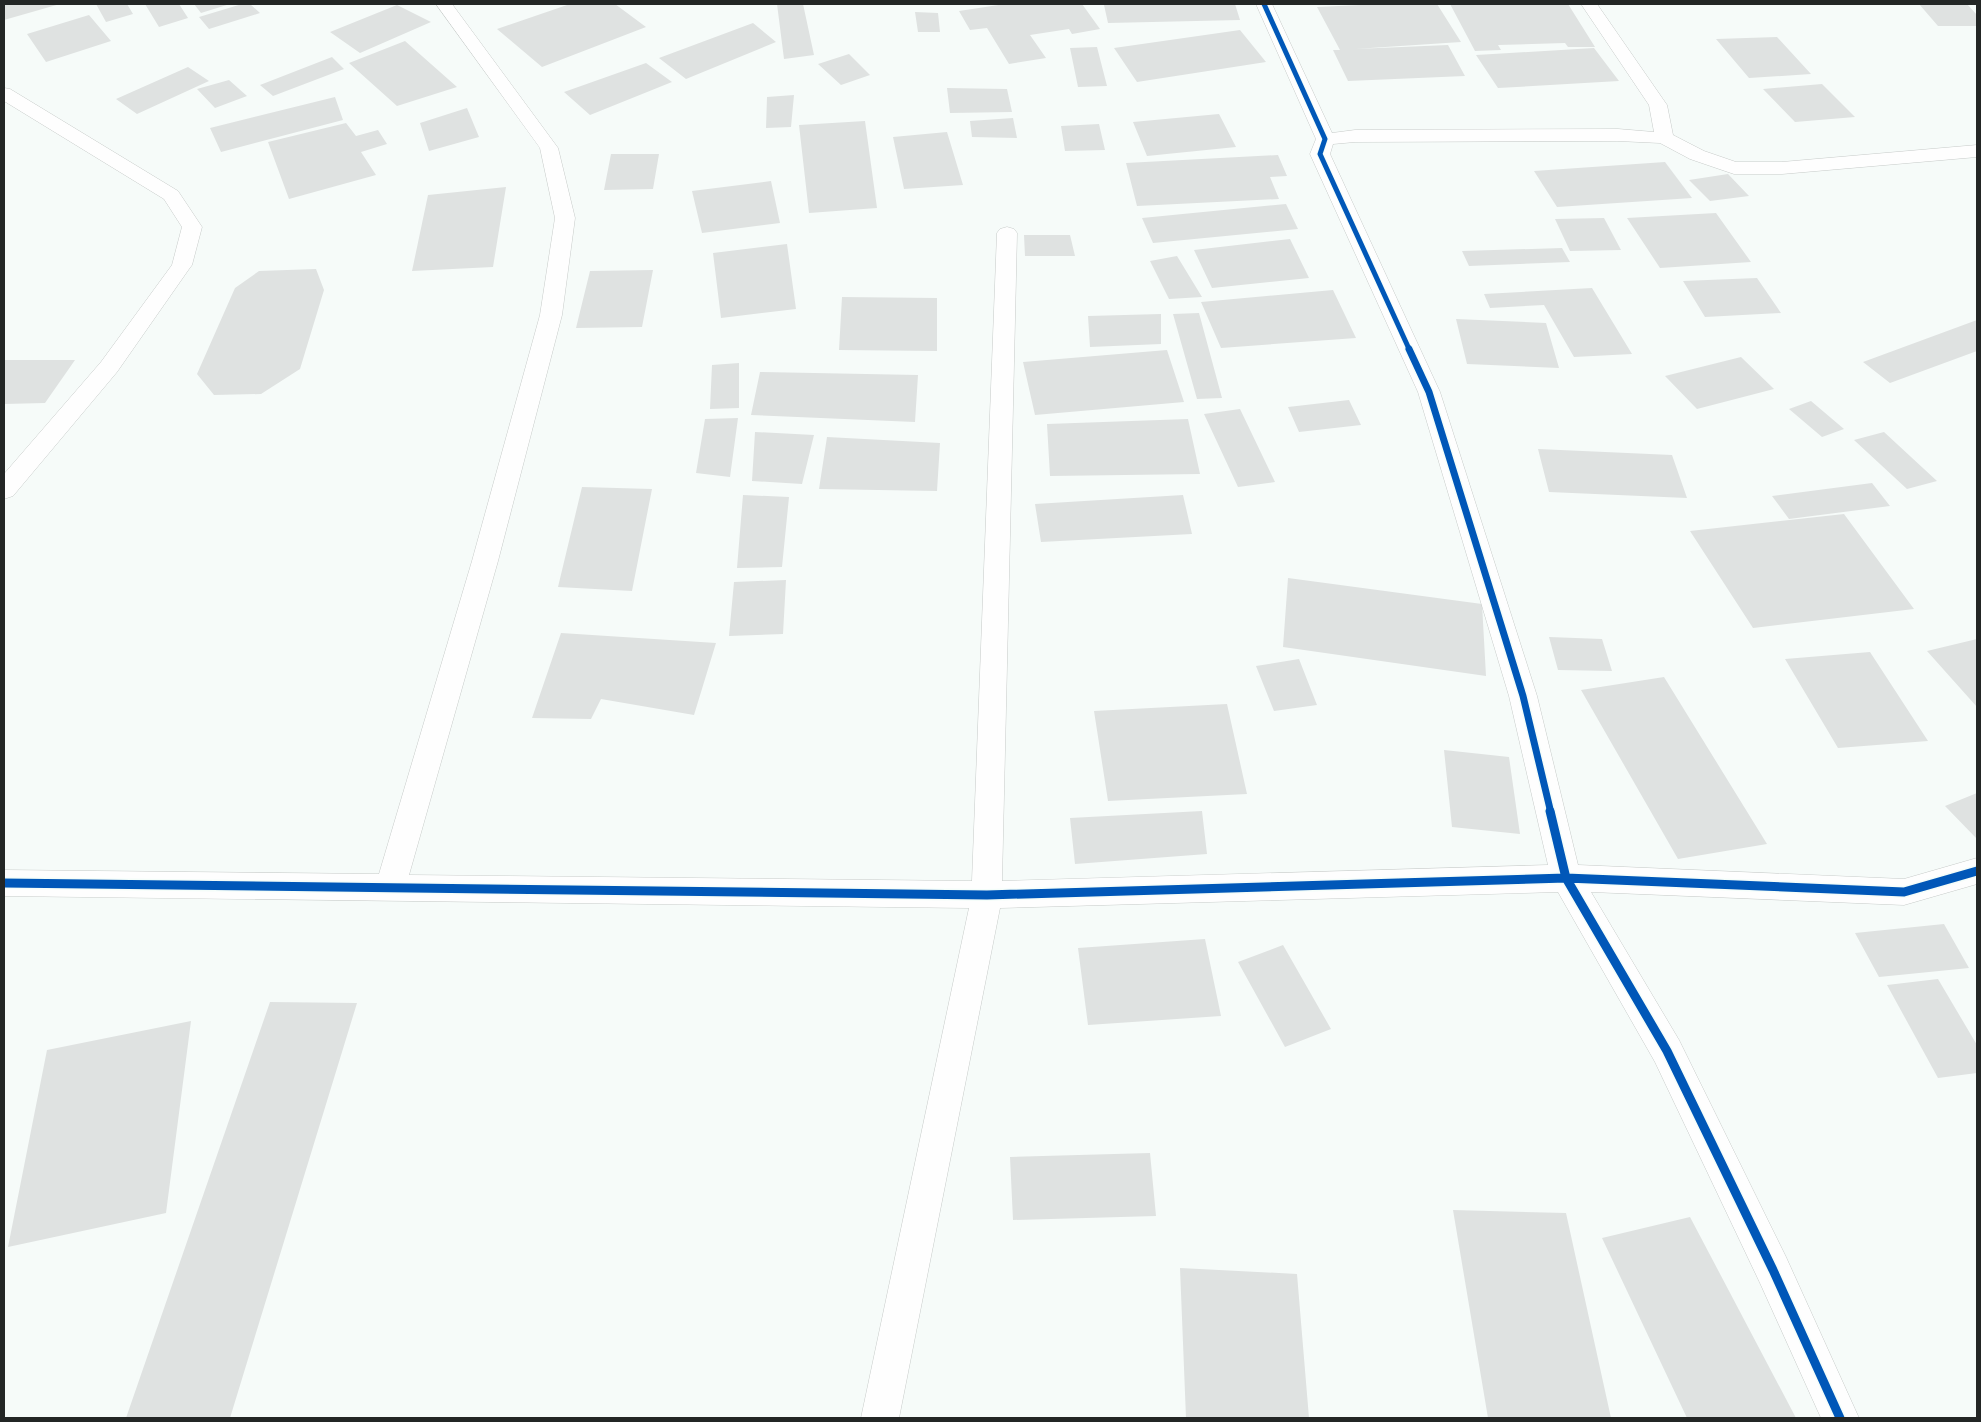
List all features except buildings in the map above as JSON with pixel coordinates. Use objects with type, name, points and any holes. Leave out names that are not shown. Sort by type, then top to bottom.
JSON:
[{"type":"street","points":[[390,889],[482,570],[551,315],[565,218],[548,148],[444,4]]},
{"type":"street","points":[[1264,4],[1325,139],[1320,154],[1429,392],[1523,696],[1566,878],[1667,1051],[1773,1270],[1840,1418]]},
{"type":"street","points":[[1588,4],[1658,105],[1664,138]]},
{"type":"street","points":[[4,93],[171,195],[192,227],[182,265],[109,367],[4,490]]},
{"type":"street","points":[[1325,139],[1355,136],[1598,135],[1664,138],[1696,155],[1734,168],[1782,168],[1977,151]]},
{"type":"street","points":[[880,1418],[987,895],[1007,233]]},
{"type":"street","points":[[4,883],[987,895],[1566,878],[1904,892],[1977,871]]},
{"type":"cycle path","points":[[1264,4],[1325,139],[1320,154],[1429,392],[1523,696],[1566,878],[1667,1051],[1773,1270],[1840,1418]]},
{"type":"cycle path","points":[[4,883],[987,895],[1566,878],[1904,892],[1977,871]]}]
